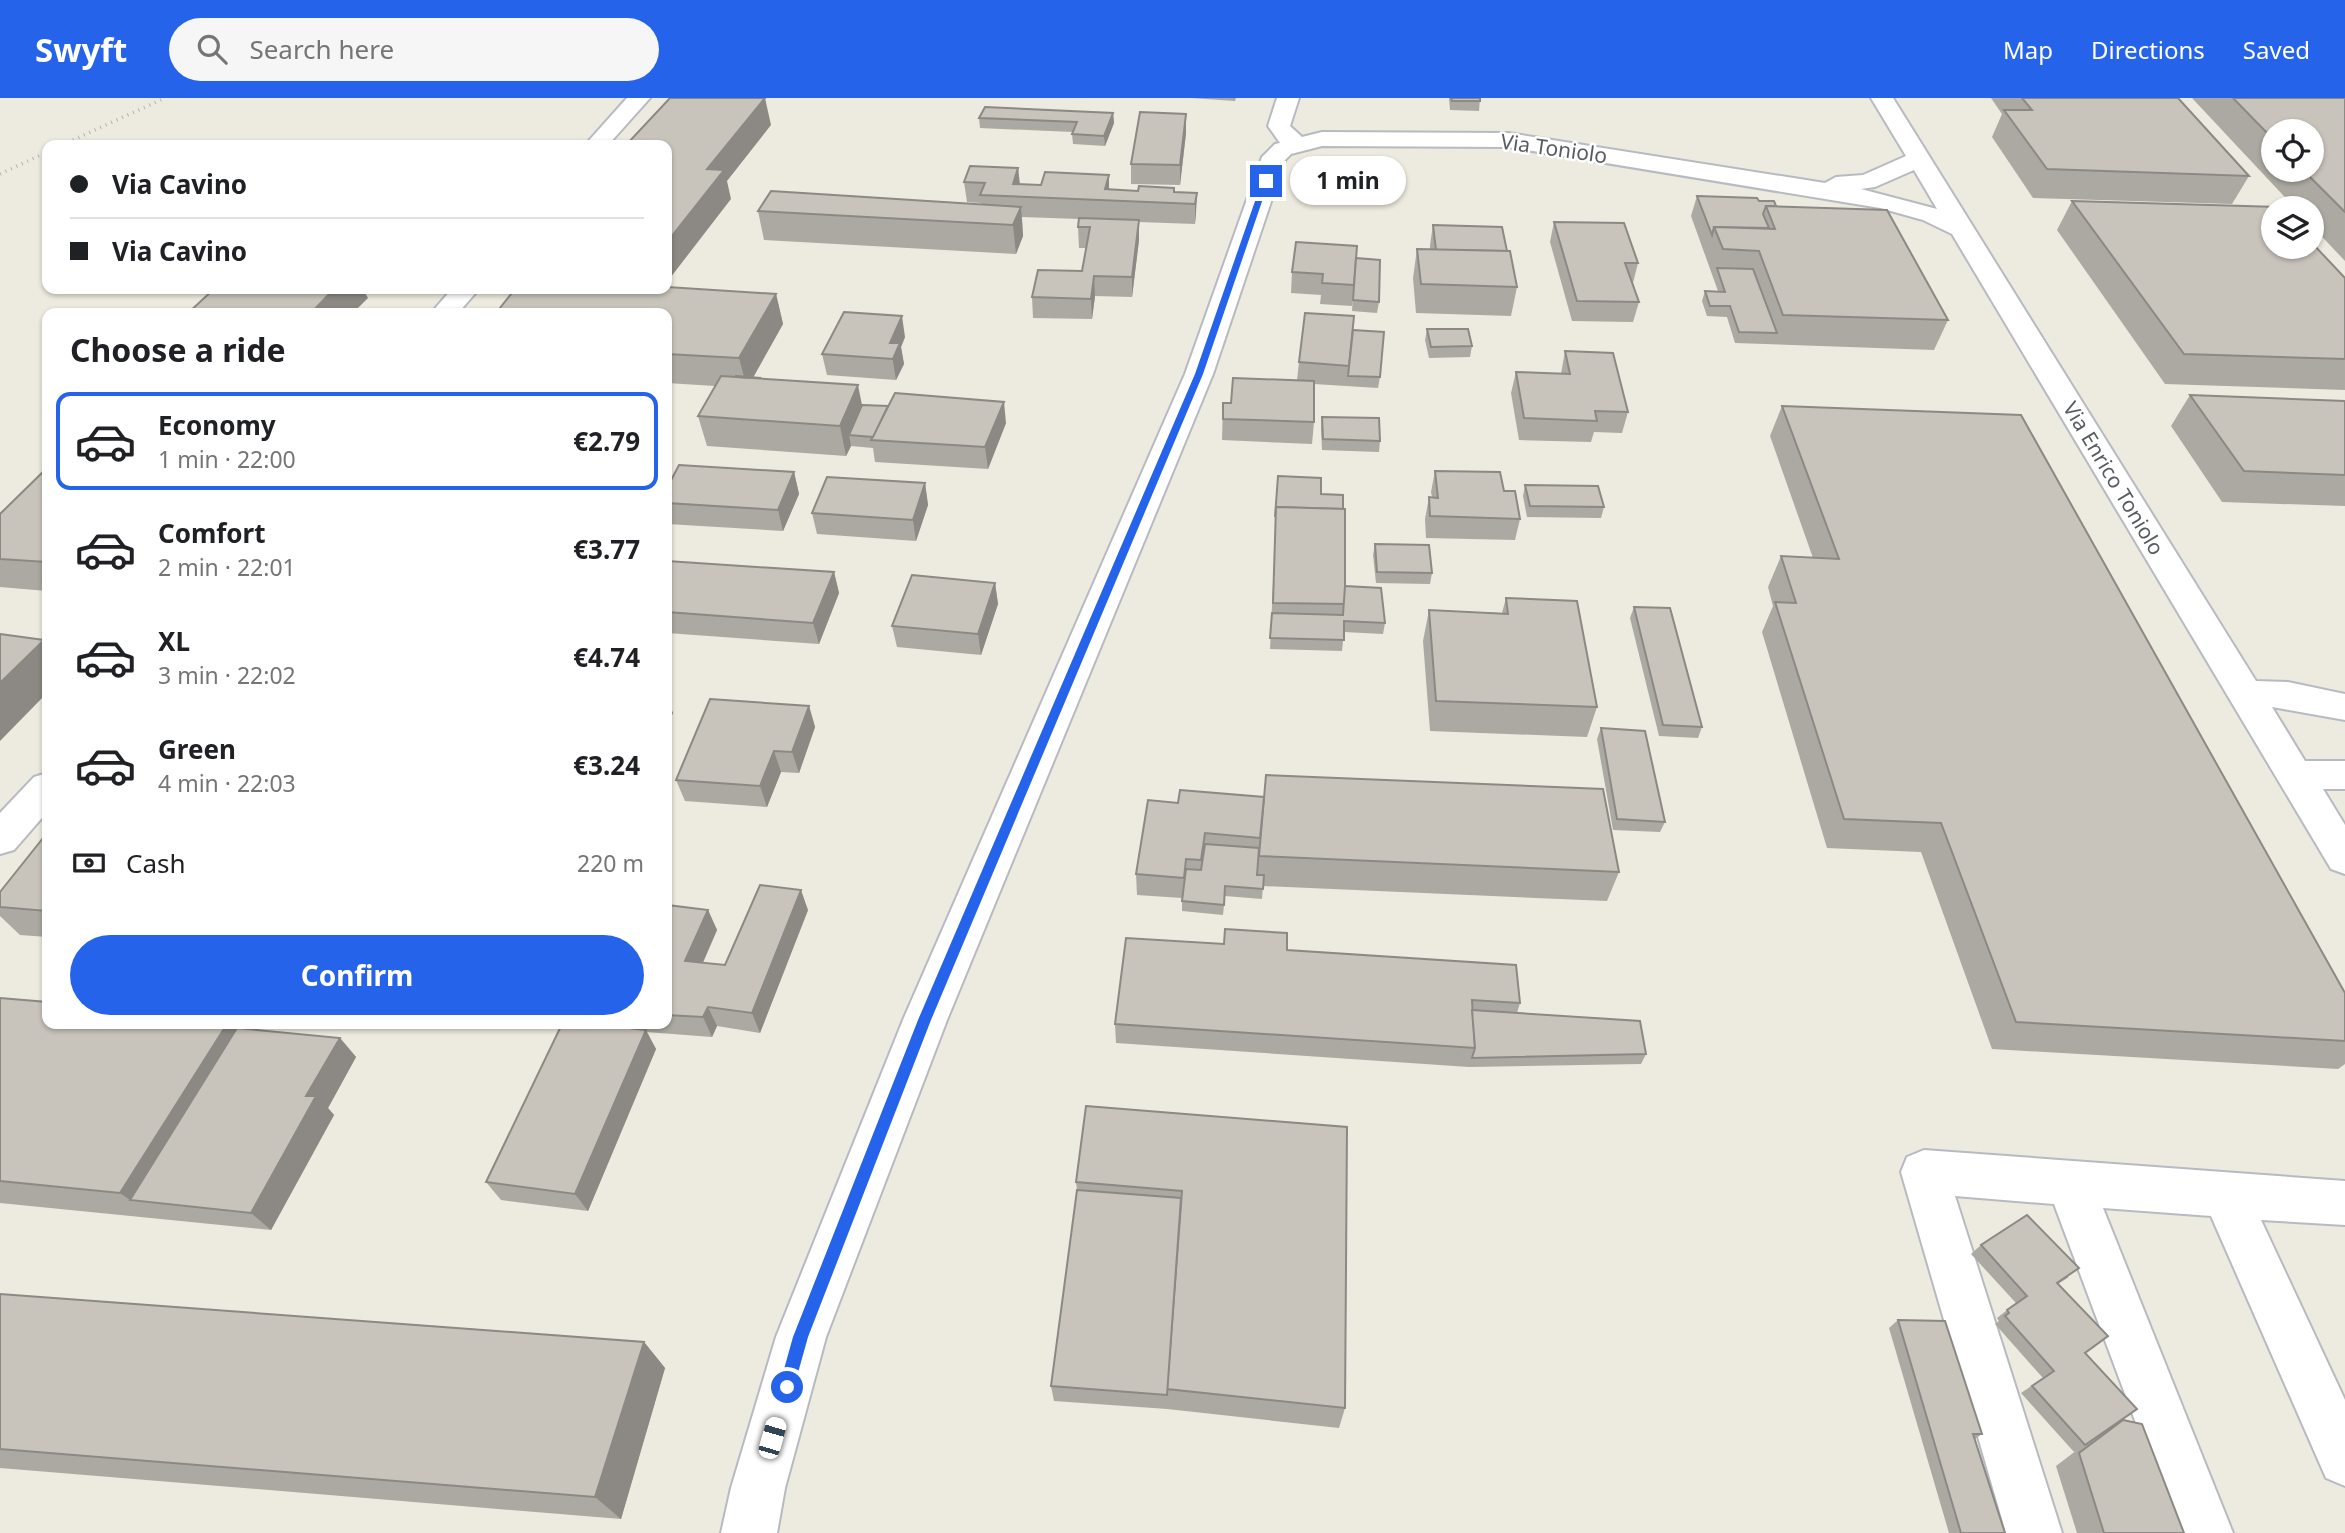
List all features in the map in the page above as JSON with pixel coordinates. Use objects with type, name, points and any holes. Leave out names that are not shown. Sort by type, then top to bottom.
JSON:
[{"type":"street","points":[[601,140],[639,98]]},
{"type":"street","points":[[1287,98],[1279,126],[1285,136],[1296,144]]},
{"type":"street","name":"Via Enrico Toniolo","points":[[1882,98],[2345,858]]},
{"type":"street","name":"Via Toniolo","points":[[1296,144],[1322,139],[1508,140],[1884,201],[1932,215],[1962,229]]},
{"type":"street","points":[[749,1533],[758,1488],[801,1337],[925,1020],[1199,374],[1274,158],[1283,149],[1296,144]]},
{"type":"street","name":"Via Toniolo","points":[[1810,187],[1867,181],[1921,158]]},
{"type":"street","points":[[449,308],[461,294]]},
{"type":"street","points":[[2245,693],[2288,695],[2345,707]]},
{"type":"street","points":[[2296,775],[2345,775]]},
{"type":"street","points":[[0,839],[42,793]]},
{"type":"street","points":[[2034,1533],[1924,1172],[2345,1203]]},
{"type":"street","points":[[2070,1183],[2205,1533]]},
{"type":"street","points":[[2225,1195],[2345,1459]]},
{"type":"building","points":[[670,98],[765,98],[707,169],[724,170],[672,236],[672,140],[631,140]]},
{"type":"building","points":[[1451,98],[1480,98],[1480,101],[1452,101]]},
{"type":"building","points":[[2022,98],[2178,98],[2249,176],[2047,169],[2004,110],[2032,110]]},
{"type":"building","points":[[2233,98],[2345,98],[2345,212],[2315,182],[2324,182],[2324,119],[2261,119],[2261,127]]},
{"type":"building","points":[[985,107],[1113,113],[1104,136],[1072,134],[1077,122],[979,118]]},
{"type":"building","points":[[1140,112],[1186,114],[1180,165],[1131,164]]},
{"type":"building","points":[[970,166],[1018,168],[1013,184],[1041,185],[1045,172],[1109,175],[1105,189],[1138,191],[1139,186],[1174,188],[1174,192],[1197,193],[1195,204],[980,195],[985,183],[964,182]]},
{"type":"building","points":[[771,191],[1021,207],[1013,225],[758,211]]},
{"type":"building","points":[[1697,196],[1757,198],[1759,201],[1774,201],[1776,206],[1766,206],[1763,214],[1769,228],[1714,227],[1712,235]]},
{"type":"building","points":[[2072,201],[2261,206],[2261,259],[2324,259],[2324,256],[2345,278],[2345,359],[2184,354]]},
{"type":"building","points":[[1766,206],[1887,210],[1948,320],[1783,315],[1759,251],[1723,249],[1714,227],[1775,229]]},
{"type":"building","points":[[1079,218],[1139,220],[1132,277],[1094,276],[1091,299],[1032,297],[1038,270],[1082,271],[1090,227],[1078,227]]},
{"type":"building","points":[[1554,222],[1624,223],[1638,263],[1625,263],[1639,302],[1577,301]]},
{"type":"building","points":[[1433,225],[1502,227],[1507,251],[1436,250]]},
{"type":"building","points":[[1296,242],[1357,246],[1354,285],[1322,283],[1323,274],[1292,272]]},
{"type":"building","points":[[1417,249],[1510,251],[1517,287],[1421,284]]},
{"type":"building","points":[[1356,258],[1380,260],[1379,302],[1353,300]]},
{"type":"building","points":[[1717,268],[1753,269],[1777,333],[1739,332],[1730,306],[1710,306],[1705,291],[1725,292]]},
{"type":"building","points":[[672,287],[776,294],[739,358],[672,354],[672,308],[500,308],[511,294],[672,294]]},
{"type":"building","points":[[209,294],[329,294],[316,308],[193,308]]},
{"type":"building","points":[[844,312],[902,316],[890,343],[900,343],[893,359],[822,354]]},
{"type":"building","points":[[1305,313],[1354,316],[1349,366],[1299,362]]},
{"type":"building","points":[[1427,329],[1468,329],[1472,346],[1431,347]]},
{"type":"building","points":[[1353,330],[1384,332],[1380,377],[1348,376]]},
{"type":"building","points":[[1565,351],[1613,353],[1628,412],[1595,411],[1597,421],[1524,418],[1516,372],[1570,374]]},
{"type":"building","points":[[721,376],[858,385],[840,426],[698,416]]},
{"type":"building","points":[[1233,378],[1314,381],[1314,422],[1223,419],[1223,403],[1231,403]]},
{"type":"building","points":[[895,393],[1004,402],[985,447],[871,440]]},
{"type":"building","points":[[2190,395],[2345,401],[2345,475],[2244,471]]},
{"type":"building","points":[[862,405],[888,406],[873,437],[849,435]]},
{"type":"building","points":[[1782,406],[2021,415],[2345,993],[2345,1041],[2016,1022],[1941,823],[1844,819],[1775,602],[1796,603],[1781,556],[1839,559]]},
{"type":"building","points":[[1322,417],[1379,418],[1380,441],[1323,439]]},
{"type":"building","points":[[679,465],[794,472],[778,510],[672,503],[672,478]]},
{"type":"building","points":[[1435,471],[1500,472],[1504,491],[1515,491],[1520,519],[1430,516],[1429,497],[1438,498]]},
{"type":"building","points":[[42,473],[42,562],[0,559],[0,514]]},
{"type":"building","points":[[1278,476],[1321,478],[1321,494],[1343,495],[1343,509],[1276,507],[1275,517]]},
{"type":"building","points":[[827,477],[925,483],[913,520],[812,513]]},
{"type":"building","points":[[1525,485],[1598,486],[1604,507],[1530,506]]},
{"type":"building","points":[[1276,507],[1345,509],[1345,604],[1273,603]]},
{"type":"building","points":[[1375,544],[1429,545],[1432,573],[1377,572]]},
{"type":"building","points":[[672,561],[834,572],[813,623],[672,612]]},
{"type":"building","points":[[912,575],[995,583],[978,634],[892,626]]},
{"type":"building","points":[[1345,586],[1381,588],[1385,623],[1344,621],[1344,640],[1270,638],[1272,613],[1343,615]]},
{"type":"building","points":[[1506,598],[1577,601],[1597,707],[1436,701],[1429,610],[1508,614]]},
{"type":"building","points":[[1634,607],[1670,608],[1702,727],[1663,725]]},
{"type":"building","points":[[0,634],[42,640],[42,642],[0,683]]},
{"type":"building","points":[[710,699],[809,706],[792,752],[774,751],[760,786],[676,780]]},
{"type":"building","points":[[1601,728],[1645,731],[1665,822],[1617,819]]},
{"type":"building","points":[[1266,775],[1603,789],[1619,872],[1259,856]]},
{"type":"building","points":[[1180,790],[1264,797],[1260,838],[1205,833],[1201,860],[1186,859],[1184,878],[1136,874],[1148,800],[1178,803]]},
{"type":"building","points":[[42,839],[42,911],[0,907],[0,892]]},
{"type":"building","points":[[1205,844],[1259,848],[1257,875],[1264,875],[1263,889],[1225,886],[1224,905],[1182,901],[1186,869],[1201,870]]},
{"type":"building","points":[[760,885],[801,890],[752,1013],[708,1007],[703,1017],[672,1015],[672,906],[708,910],[685,961],[725,965]]},
{"type":"building","points":[[1225,929],[1287,933],[1287,950],[1516,965],[1520,1003],[1472,1000],[1475,1048],[1115,1024],[1126,938],[1224,944]]},
{"type":"building","points":[[0,998],[42,1002],[42,1029],[224,1029],[120,1193],[0,1181]]},
{"type":"building","points":[[1472,1010],[1640,1021],[1646,1054],[1472,1058],[1475,1048]]},
{"type":"building","points":[[236,1029],[340,1038],[306,1096],[316,1096],[251,1213],[130,1200]]},
{"type":"building","points":[[560,1029],[646,1030],[575,1194],[486,1182]]},
{"type":"building","points":[[1086,1106],[1347,1127],[1345,1408],[1167,1389],[1182,1191],[1076,1182]]},
{"type":"building","points":[[1077,1190],[1181,1198],[1167,1395],[1051,1386]]},
{"type":"building","points":[[2027,1215],[2079,1268],[2057,1283],[2108,1336],[2085,1353],[2137,1409],[2085,1445],[2032,1386],[2054,1371],[2005,1316],[2009,1313],[2007,1310],[2027,1296],[1981,1245]]},
{"type":"building","points":[[0,1294],[644,1342],[595,1497],[0,1449]]},
{"type":"building","points":[[1898,1320],[1945,1321],[1982,1434],[1973,1434],[2005,1533],[1961,1533]]},
{"type":"building","points":[[2123,1420],[2142,1424],[2184,1533],[2104,1533],[2079,1453]]},
{"type":"railway","points":[[73,140],[165,98]]},
{"type":"railway","points":[[0,174],[42,154]]},
{"type":"route","points":[[787,1387],[801,1337],[925,1020],[1199,374],[1266,181]]}]
